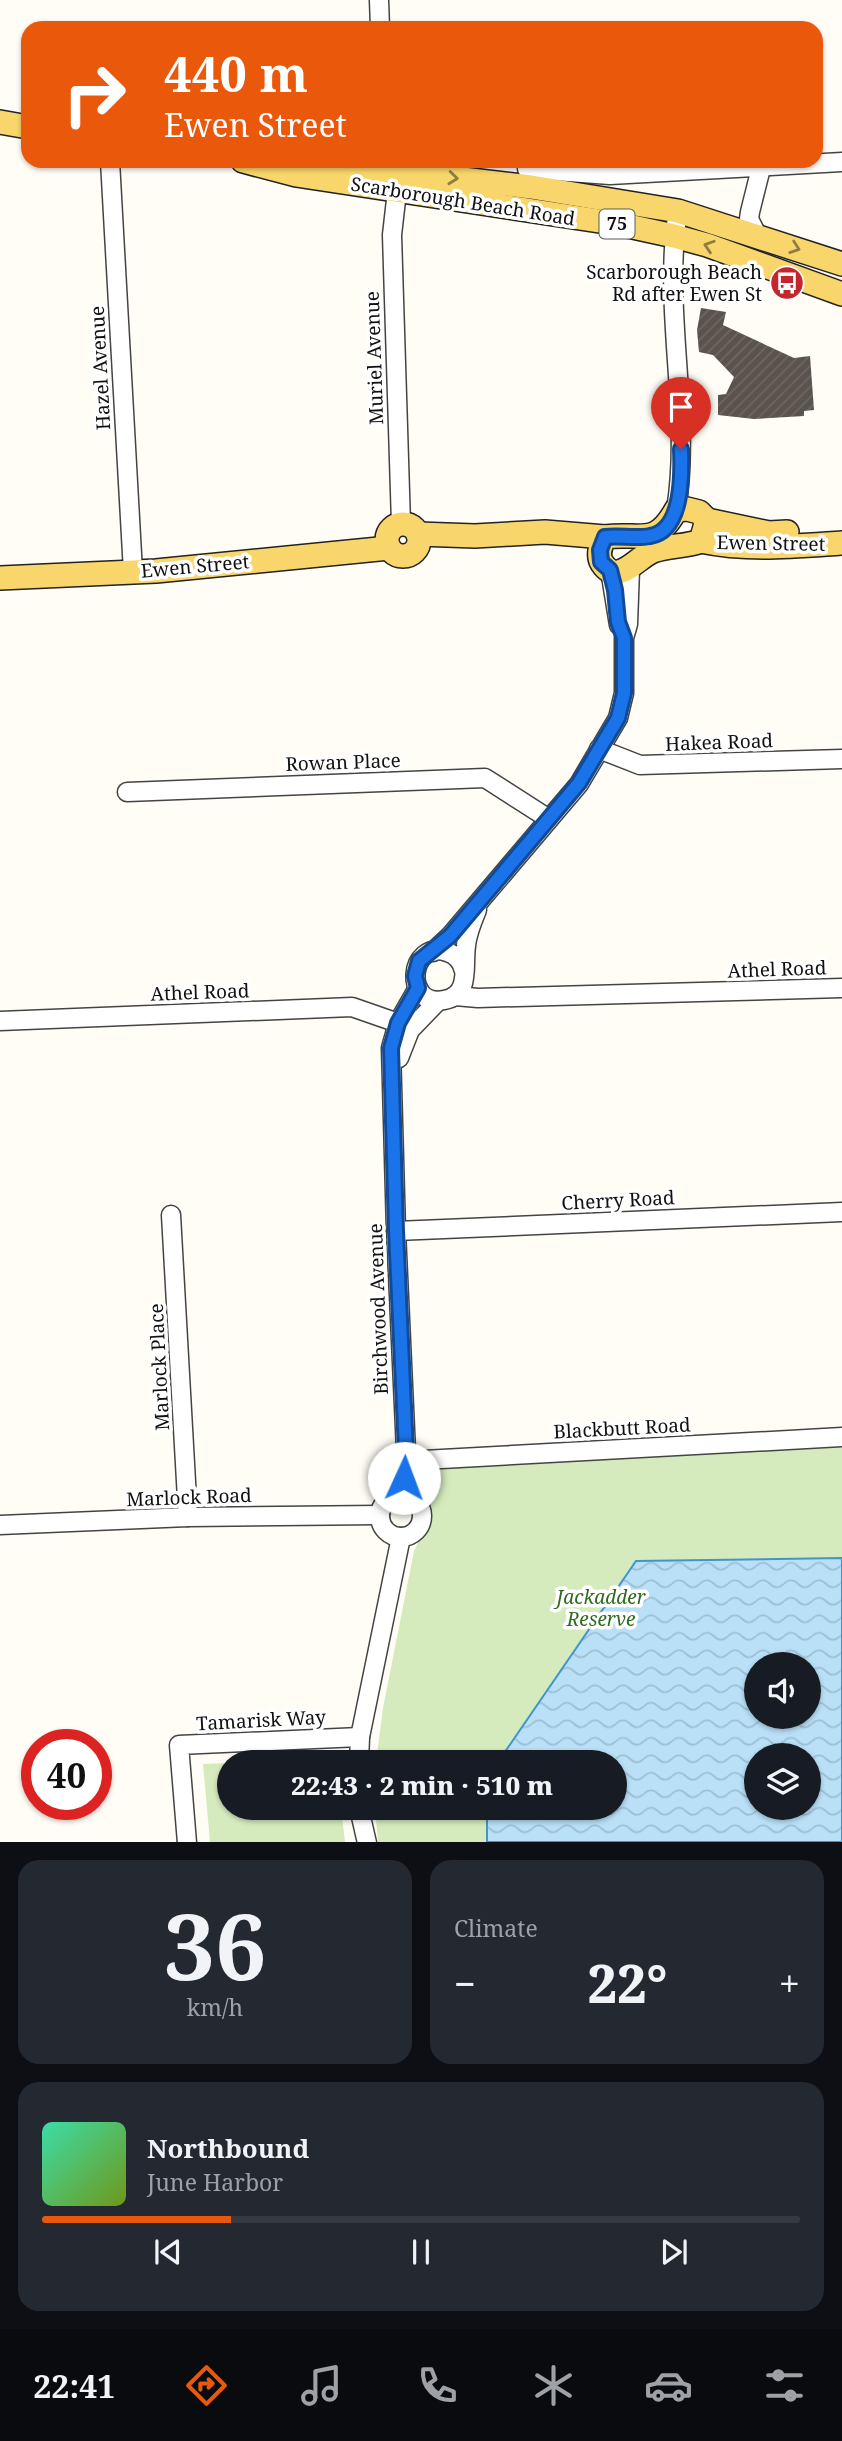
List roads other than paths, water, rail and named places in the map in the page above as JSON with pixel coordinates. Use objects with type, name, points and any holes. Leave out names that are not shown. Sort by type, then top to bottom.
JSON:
[{"type":"main road","points":[[0,122],[21,126]]},
{"type":"main road","name":"Scarborough Beach Road","points":[[270,168],[296,175],[531,187],[678,211],[842,264]]},
{"type":"main road","name":"Scarborough Beach Road","points":[[343,168],[674,236],[842,294]]},
{"type":"main road","name":"Ewen Street","points":[[0,578],[402,538],[545,532],[605,537],[652,536],[666,527],[676,510],[687,509],[703,524],[715,544],[770,547],[842,543]]},
{"type":"main road","name":"Ewen Street","points":[[402,538],[576,548],[614,567],[650,552],[668,547],[689,546],[703,524]]},
{"type":"main road","name":"Ewen Street","points":[[703,524],[769,533],[842,529]]},
{"type":"main road","points":[[605,537],[600,550],[614,567]]},
{"type":"main road","name":"Ewen Street","points":[[0,564],[132,566]]},
{"type":"street","points":[[379,0],[380,21]]},
{"type":"street","points":[[823,163],[842,162]]},
{"type":"street","name":"Hazel Avenue","points":[[110,168],[132,566]]},
{"type":"street","points":[[527,169],[610,175],[761,168],[750,212],[757,235]]},
{"type":"street","name":"Muriel Avenue","points":[[388,178],[402,538]]},
{"type":"street","points":[[676,510],[682,475],[674,236],[678,211]]},
{"type":"street","points":[[682,475],[703,524]]},
{"type":"street","name":"Birchwood Avenue","points":[[403,1494],[405,1461],[391,1048],[398,1023],[418,988],[415,980],[416,967],[421,959],[450,936],[579,783],[618,718],[624,693],[624,638],[628,624],[614,567]]},
{"type":"street","name":"Hakea Road","points":[[599,750],[640,765],[842,759]]},
{"type":"street","name":"Rowan Place","points":[[127,792],[485,778],[549,819]]},
{"type":"street","name":"Birchwood Avenue","points":[[392,1079],[410,1030],[463,985],[470,927],[481,900]]},
{"type":"street","points":[[433,952],[442,951],[455,956],[461,962],[465,974]]},
{"type":"street","name":"Athel Road","points":[[465,974],[476,986],[503,998]]},
{"type":"street","points":[[418,988],[425,996],[446,998]]},
{"type":"street","name":"Athel Road","points":[[446,998],[842,988]]},
{"type":"street","name":"Athel Road","points":[[0,1021],[352,1007],[398,1023]]},
{"type":"street","name":"Cherry Road","points":[[396,1231],[842,1212]]},
{"type":"street","name":"Marlock Place","points":[[172,1215],[188,1517]]},
{"type":"street","name":"Blackbutt Road","points":[[405,1461],[842,1437]]},
{"type":"street","points":[[403,1494],[421,1507],[422,1520],[411,1535],[401,1537],[390,1534],[383,1528],[380,1515],[383,1504],[390,1497],[403,1494]]},
{"type":"street","name":"Marlock Road","points":[[0,1525],[188,1517],[380,1515]]},
{"type":"street","points":[[359,1750],[401,1537]]},
{"type":"street","name":"Tamarisk Way","points":[[187,1842],[179,1745],[360,1737]]},
{"type":"street","points":[[362,1820],[367,1842]]},
{"type":"water","points":[[842,1558],[842,1842],[487,1842],[487,1820],[627,1820],[627,1750],[506,1750],[636,1561]]},
{"type":"place","name":"Scarborough Beach Rd after Ewen St","points":[[787,283]]},
{"type":"park label","name":"Jackadder Reserve","points":[[601,1608]]}]
